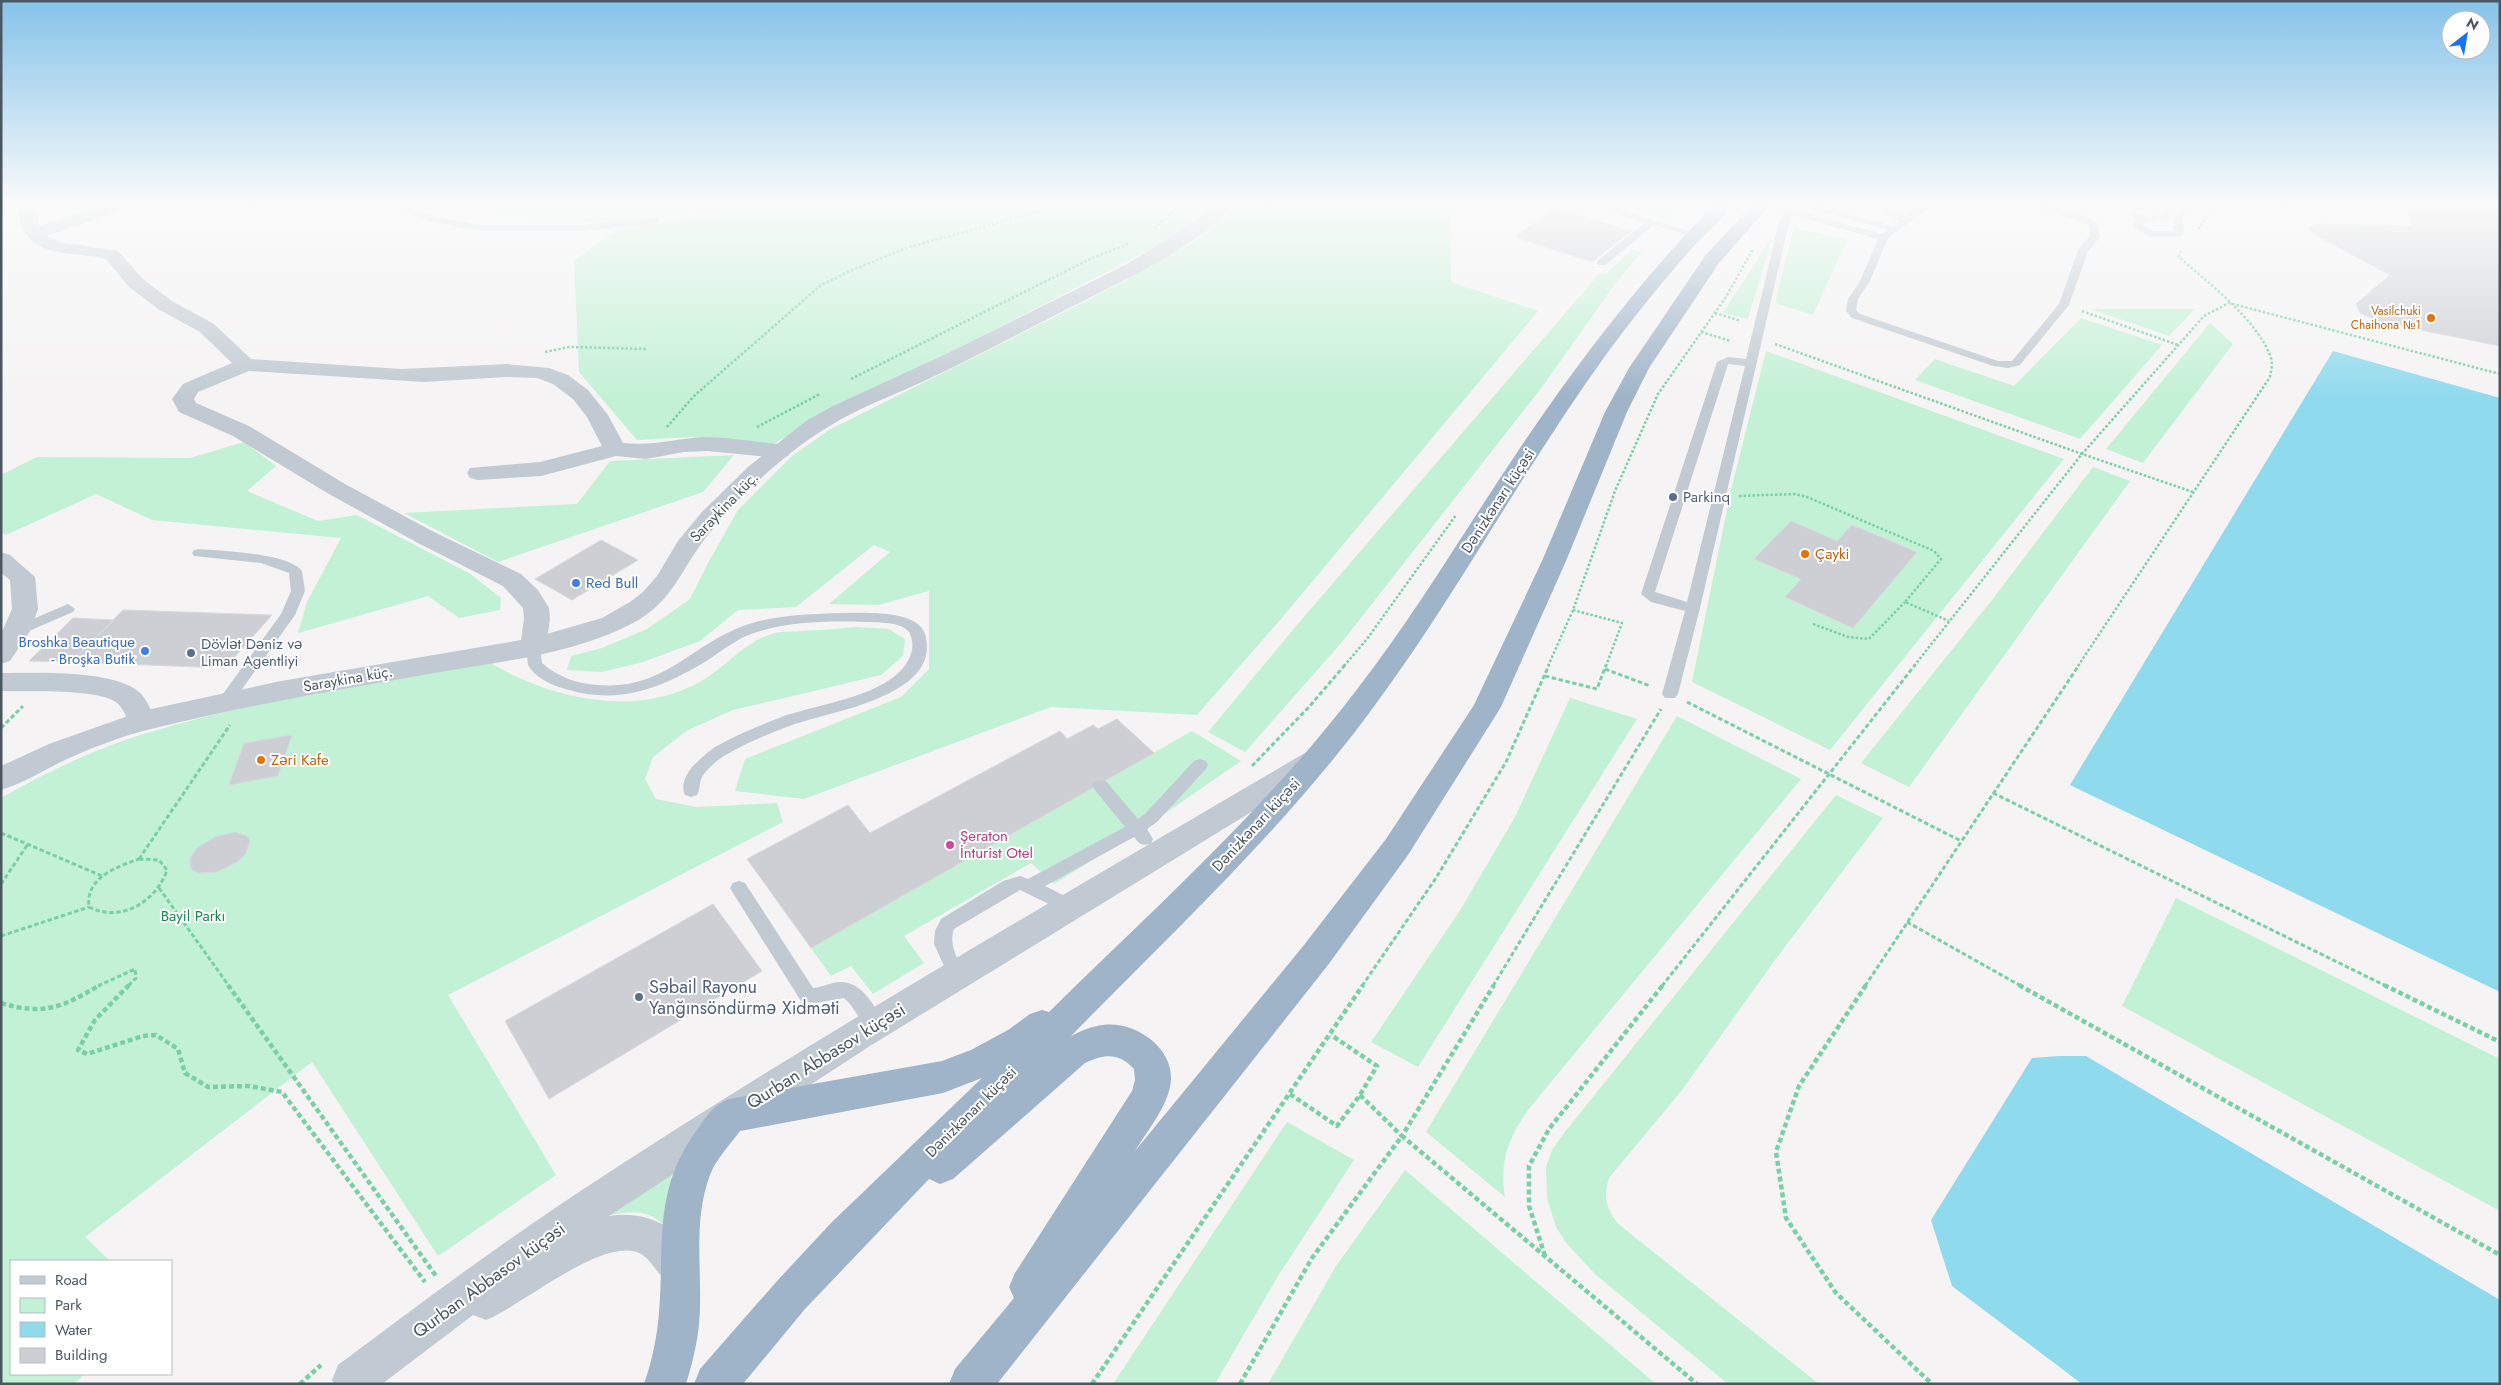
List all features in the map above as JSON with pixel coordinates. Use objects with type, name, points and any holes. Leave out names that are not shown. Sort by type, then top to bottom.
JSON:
[{"type":"highway","name":"Dənizkənarı küçəsi","points":[[714,1384],[790,1295],[846,1236],[1101,984],[1258,825],[1316,759],[1387,669],[1476,537],[1563,398],[1661,270]]},
{"type":"highway","points":[[969,1384],[1316,955],[1397,847],[1487,707],[1554,561],[1616,412],[1639,368],[1705,270]]},
{"type":"highway","points":[[665,1384],[674,1359],[680,1307],[678,1264],[681,1215],[692,1172],[729,1116],[943,1077],[983,1061],[1020,1041],[1101,984]]},
{"type":"highway","points":[[790,1295],[1073,1052],[1094,1042],[1110,1039],[1131,1046],[1139,1050],[1150,1062],[1153,1078],[1148,1097],[969,1384]]},
{"type":"street","points":[[125,270],[136,283],[164,305],[207,328],[246,365]]},
{"type":"street","name":"Saraykina küç.","points":[[1,779],[59,751],[142,721],[248,697],[533,647],[570,638],[629,615],[652,599],[663,587],[699,531],[780,451],[811,428],[851,406],[989,341],[1128,270]]},
{"type":"street","points":[[533,647],[537,619],[536,608],[529,596],[512,580],[425,537],[337,489],[241,431],[187,407],[183,399],[190,388],[246,365],[282,364],[422,376],[529,371],[548,374],[564,381],[603,421],[615,448]]},
{"type":"street","points":[[478,473],[541,469],[615,448],[646,452],[684,445],[735,446],[780,451]]},
{"type":"street","points":[[1,560],[22,577],[24,608],[17,631],[1,655]]},
{"type":"street","points":[[1,682],[94,687],[113,691],[125,695],[134,703],[142,721]]},
{"type":"street","name":"Qurban Abbasov küçəsi","points":[[343,1374],[729,1116],[875,1024],[1316,759]]},
{"type":"street","points":[[343,1374],[578,1245],[606,1234],[627,1232],[643,1234],[659,1243],[678,1264]]},
{"type":"lane","points":[[1670,694],[1693,608],[1773,270]]},
{"type":"lane","points":[[1870,270],[1850,307],[1856,316],[1997,364],[2008,365],[2016,363],[2064,305],[2076,270]]},
{"type":"lane","points":[[1693,608],[1656,599],[1648,594],[1723,362],[1728,360],[1751,363]]},
{"type":"lane","points":[[199,553],[264,560],[284,565],[295,571],[298,591],[288,615],[225,702]]},
{"type":"lane","points":[[17,631],[68,610]]},
{"type":"lane","points":[[533,647],[535,665],[550,679],[566,686],[609,692],[648,687],[668,678],[735,635],[754,628],[784,621],[892,619],[909,624],[917,632],[920,646],[917,660],[905,677],[888,688],[866,697],[786,720],[717,753],[694,775],[691,791]]},
{"type":"lane","points":[[1030,886],[1140,834],[1151,818],[1200,765]]},
{"type":"lane","points":[[1100,785],[1140,834]]},
{"type":"lane","points":[[957,976],[941,941],[942,931],[947,924],[1009,886],[1020,883],[1030,886],[1071,907]]},
{"type":"lane","points":[[739,888],[808,995],[818,997],[840,990],[853,994],[875,1024]]},
{"type":"path","points":[[646,452],[694,396],[821,285],[852,270]]},
{"type":"path","points":[[845,382],[1069,270]]},
{"type":"path","points":[[1932,1384],[1836,1293],[1786,1218],[1776,1152],[1799,1086],[2270,377],[2272,359],[2265,346],[2229,303],[2193,270]]},
{"type":"path","points":[[1545,1256],[1528,1206],[1529,1166],[1549,1129],[2082,454],[2204,316],[2229,303],[2500,374]]},
{"type":"path","points":[[2064,305],[2178,345]]},
{"type":"path","points":[[1715,313],[1746,322]]},
{"type":"path","points":[[1701,332],[1732,341]]},
{"type":"path","points":[[1756,337],[2193,492]]},
{"type":"path","points":[[505,372],[533,355],[569,347],[647,349]]},
{"type":"path","points":[[735,446],[748,432],[768,419],[828,390]]},
{"type":"path","points":[[1718,496],[1801,495],[1934,551],[1941,559],[1905,602],[1869,639],[1857,640],[1838,635],[1813,624]]},
{"type":"path","points":[[1248,769],[1308,708],[1367,639],[1459,511]]},
{"type":"path","points":[[1905,602],[1949,621]]},
{"type":"path","points":[[1545,676],[1597,689],[1622,623],[1573,610]]},
{"type":"path","points":[[1605,669],[1670,694],[1961,841]]},
{"type":"path","points":[[1240,1384],[1312,1258],[1402,1136],[1670,694]]},
{"type":"path","points":[[139,859],[248,697]]},
{"type":"path","points":[[1993,793],[2500,1042]]},
{"type":"path","points":[[1,833],[102,876]]},
{"type":"path","points":[[1,884],[28,844]]},
{"type":"path","points":[[139,859],[159,860],[165,866],[165,878],[160,888],[142,902],[117,912],[100,913],[89,907],[86,899],[90,890],[102,876],[124,863],[139,859]]},
{"type":"path","points":[[160,888],[436,1276]]},
{"type":"path","points":[[1,936],[89,907]]},
{"type":"path","points":[[1907,922],[2500,1255]]},
{"type":"path","points":[[1,1003],[20,1011],[52,1009],[91,992],[119,974],[135,969],[136,978],[105,1009],[81,1039],[78,1050],[87,1054],[143,1036],[156,1035],[178,1049],[186,1073],[208,1086],[249,1086],[282,1092],[426,1283]]},
{"type":"path","points":[[1290,1094],[1337,1126],[1360,1095],[1377,1066],[1331,1035]]},
{"type":"path","points":[[1360,1095],[1402,1136],[1697,1384]]},
{"type":"path","points":[[419,1289],[444,1270]]},
{"type":"path","points":[[300,1384],[343,1374]]},
{"type":"green space","points":[[574,270],[1111,270],[769,446],[693,437],[637,440],[579,372]]},
{"type":"green space","points":[[1144,270],[1451,270],[1451,282],[1538,311],[1281,619],[1197,715],[1051,707],[804,799],[735,791],[745,759],[901,697],[929,669],[929,591],[878,605],[829,604],[890,552],[874,545],[796,607],[738,610],[700,641],[643,662],[602,672],[567,670],[571,656],[602,648],[647,629],[690,599],[738,510],[792,456],[829,430],[1094,297]]},
{"type":"green space","points":[[1611,270],[1627,270],[1542,387],[1342,642],[1245,752],[1208,732],[1297,625],[1598,275],[1607,273]]},
{"type":"green space","points":[[1751,270],[1762,270],[1748,319],[1723,313]]},
{"type":"green space","points":[[1783,270],[1834,270],[1813,315],[1775,303]]},
{"type":"green space","points":[[2090,309],[2195,309],[2169,336]]},
{"type":"green space","points":[[2081,318],[2162,345],[2080,439],[1915,380],[1935,359],[2014,386]]},
{"type":"green space","points":[[2210,323],[2233,344],[2143,463],[2106,449]]},
{"type":"green space","points":[[1766,351],[2064,459],[1830,750],[1692,682],[1731,490]]},
{"type":"green space","points":[[244,442],[276,466],[247,491],[318,521],[357,515],[469,573],[501,598],[500,610],[459,618],[428,596],[298,633],[307,602],[341,538],[152,520],[96,494],[6,535],[1,533],[1,475],[37,457],[190,458]]},
{"type":"green space","points":[[734,455],[703,492],[498,562],[404,513],[577,504],[610,461]]},
{"type":"green space","points":[[2093,467],[2130,481],[1909,787],[1861,763],[1992,600]]},
{"type":"green space","name":"Bayil Parkı","points":[[858,627],[889,629],[905,639],[903,656],[881,675],[733,710],[688,730],[653,757],[645,779],[656,799],[696,807],[777,803],[783,822],[448,995],[556,1175],[438,1256],[312,1062],[85,1237],[109,1260],[10,1260],[10,1375],[84,1375],[74,1384],[1,1384],[1,798],[72,761],[128,739],[189,721],[274,701],[489,662],[514,676],[570,695],[600,700],[629,701],[658,697],[686,689],[712,674],[749,645],[766,636],[781,632]]},
{"type":"green space","points":[[1570,698],[1637,719],[1418,1067],[1371,1042],[1461,909],[1515,817]]},
{"type":"green space","points":[[1677,716],[1801,779],[1528,1110],[1510,1141],[1504,1162],[1503,1184],[1505,1197],[1426,1132]]},
{"type":"green space","points":[[1192,731],[1241,761],[1138,832],[1054,884],[1031,863],[904,936],[924,963],[873,994],[851,966],[831,976],[811,948]]},
{"type":"green space","points":[[1836,795],[1883,818],[1775,960],[1682,1090],[1609,1178],[1607,1185],[1607,1202],[1610,1212],[1617,1223],[1819,1384],[1728,1384],[1596,1275],[1567,1244],[1556,1227],[1547,1198],[1546,1167],[1552,1150],[1564,1133]]},
{"type":"green space","points":[[2176,898],[2500,1059],[2500,1211],[2122,1006]]},
{"type":"green space","points":[[1287,1122],[1354,1160],[1278,1276],[1215,1384],[1113,1384]]},
{"type":"green space","points":[[685,1161],[664,1225],[649,1215],[634,1212],[600,1217]]},
{"type":"green space","points":[[1405,1170],[1656,1384],[1268,1384],[1336,1266]]},
{"type":"water","points":[[2333,351],[2500,398],[2500,992],[2070,785]]},
{"type":"water","points":[[2086,1056],[2500,1300],[2500,1384],[2082,1384],[1952,1286],[1931,1220],[2032,1058]]},
{"type":"building","points":[[2380,270],[2500,270],[2500,346],[2381,322],[2360,313],[2356,304],[2390,275]]},
{"type":"building","points":[[1791,521],[1837,541],[1852,525],[1917,552],[1853,628],[1785,597],[1801,579],[1754,559]]},
{"type":"building","points":[[601,540],[638,560],[572,600],[535,579]]},
{"type":"building","points":[[123,610],[272,615],[225,668],[71,662]]},
{"type":"building","points":[[73,618],[114,620],[71,662],[29,661]]},
{"type":"building","points":[[1117,719],[1154,753],[811,948],[747,859],[848,805],[870,833],[1060,731],[1067,739],[1093,725],[1098,729]]},
{"type":"building","name":"Zəri Kafe","points":[[292,735],[278,776],[229,785],[244,743]]},
{"type":"building","points":[[235,832],[247,836],[250,841],[245,855],[237,862],[217,872],[199,873],[192,870],[190,858],[197,848],[215,837]]},
{"type":"building","points":[[713,904],[762,971],[549,1099],[505,1021]]},
{"type":"place","name":"Vasilchuki Chaihona №1","points":[[2431,318]]},
{"type":"place","name":"Parkinq","points":[[1673,497]]},
{"type":"place","name":"Çayki","points":[[1805,554]]},
{"type":"place","name":"Red Bull","points":[[576,583]]},
{"type":"place","name":"Broshka Beautique - Broşka Butik","points":[[145,651]]},
{"type":"place","name":"Dövlət Dəniz və Liman Agentliyi","points":[[191,653]]},
{"type":"place","name":"Zəri Kafe","points":[[261,760]]},
{"type":"place","name":"Şeraton İnturist Otel","points":[[950,845]]},
{"type":"place","name":"Səbail Rayonu Yanğınsöndürmə Xidməti","points":[[639,997]]}]
